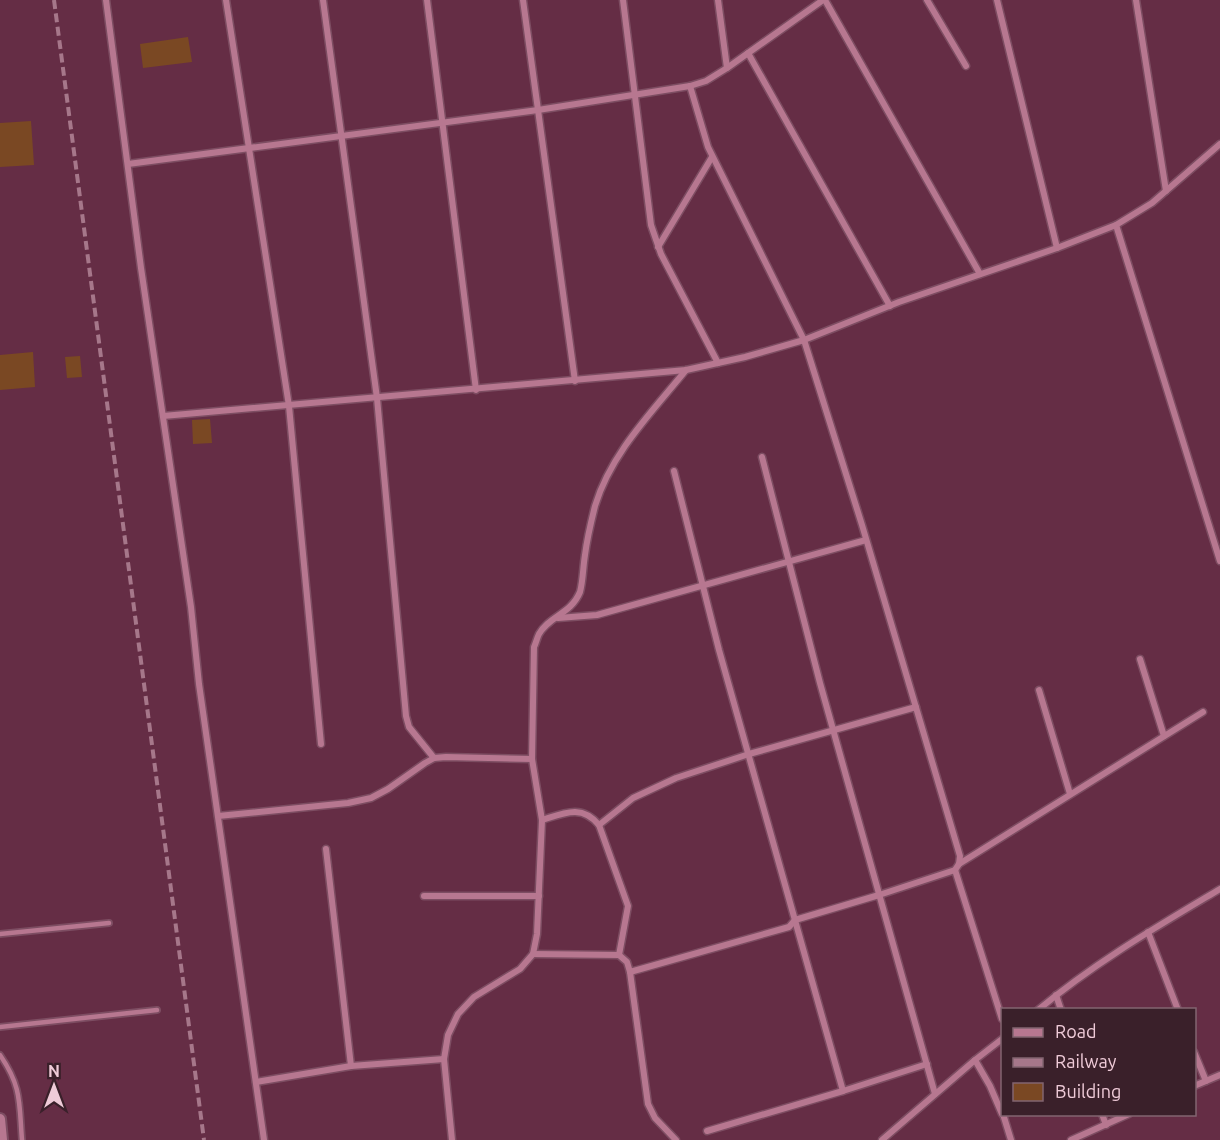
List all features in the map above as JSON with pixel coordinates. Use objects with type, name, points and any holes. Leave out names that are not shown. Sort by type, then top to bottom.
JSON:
[{"type":"street","points":[[106,0],[264,1140]]},
{"type":"street","points":[[226,0],[289,405],[321,744]]},
{"type":"street","points":[[323,0],[377,398],[406,716],[409,728],[434,758]]},
{"type":"street","points":[[427,0],[476,390]]},
{"type":"street","points":[[523,0],[575,381]]},
{"type":"street","points":[[623,0],[651,225],[658,247],[718,363]]},
{"type":"street","points":[[718,0],[727,68]]},
{"type":"street","points":[[128,164],[538,110],[690,86],[706,81],[727,68],[824,0],[980,274]]},
{"type":"street","points":[[927,0],[966,66]]},
{"type":"street","points":[[997,0],[1057,248]]},
{"type":"street","points":[[1136,0],[1166,191]]},
{"type":"street","points":[[748,53],[890,306]]},
{"type":"street","points":[[690,86],[712,157],[804,340],[959,848],[959,864]]},
{"type":"street","points":[[163,416],[575,381],[686,370],[718,363],[804,340],[890,306],[1116,225],[1152,203],[1220,144]]},
{"type":"street","points":[[658,247],[712,157]]},
{"type":"street","points":[[1116,225],[1220,561]]},
{"type":"street","points":[[452,1140],[444,1059],[448,1035],[458,1014],[474,998],[520,969],[533,954],[537,934],[542,820],[532,759],[534,647],[540,633],[566,612],[580,590],[586,542],[596,504],[616,460],[628,441],[686,370]]},
{"type":"street","points":[[762,457],[833,731],[935,1094]]},
{"type":"street","points":[[674,471],[749,754],[843,1091]]},
{"type":"street","points":[[558,618],[597,615],[866,540]]},
{"type":"street","points":[[1140,659],[1164,736]]},
{"type":"street","points":[[1040,690],[1070,794]]},
{"type":"street","points":[[599,825],[633,798],[653,788],[749,754],[916,707]]},
{"type":"street","points":[[630,972],[789,927],[795,920],[955,870],[959,864],[1203,712]]},
{"type":"street","points":[[218,816],[348,803],[371,798],[434,758],[446,756],[532,759]]},
{"type":"street","points":[[542,820],[575,812],[592,816],[599,825],[628,906],[619,955]]},
{"type":"street","points":[[326,849],[351,1066]]},
{"type":"street","points":[[955,870],[1001,1015]]},
{"type":"street","points":[[1040,1008],[1148,932],[1220,889]]},
{"type":"street","points":[[424,896],[539,896]]},
{"type":"street","points":[[1148,932],[1177,1008]]},
{"type":"street","points":[[533,954],[619,955],[627,962],[648,1104],[655,1119],[676,1140]]},
{"type":"street","points":[[1056,995],[1060,1008]]},
{"type":"street","points":[[882,1140],[1001,1040]]},
{"type":"street","points":[[1196,1057],[1206,1081]]},
{"type":"street","points":[[256,1082],[351,1066],[444,1059]]},
{"type":"street","points":[[975,1060],[1001,1110]]},
{"type":"street","points":[[707,1131],[927,1064]]},
{"type":"street","points":[[1196,1085],[1220,1075]]},
{"type":"street","points":[[1004,1116],[1011,1140]]},
{"type":"street","points":[[1103,1116],[1106,1125]]},
{"type":"street","points":[[1071,1140],[1125,1116]]},
{"type":"street","points":[[0,1119],[2,1140]]},
{"type":"lane","points":[[0,934],[109,923]]},
{"type":"lane","points":[[0,1027],[157,1010]]},
{"type":"lane","points":[[0,1055],[15,1080],[19,1096],[22,1140]]},
{"type":"building","points":[[188,37],[192,62],[143,68],[140,44]]},
{"type":"building","points":[[31,121],[34,165],[0,167],[0,123]]},
{"type":"building","points":[[33,352],[35,387],[0,390],[0,355]]},
{"type":"building","points":[[80,356],[82,377],[67,378],[65,357]]},
{"type":"building","points":[[210,419],[212,443],[193,444],[192,420]]},
{"type":"railway","points":[[54,0],[204,1140]]}]
